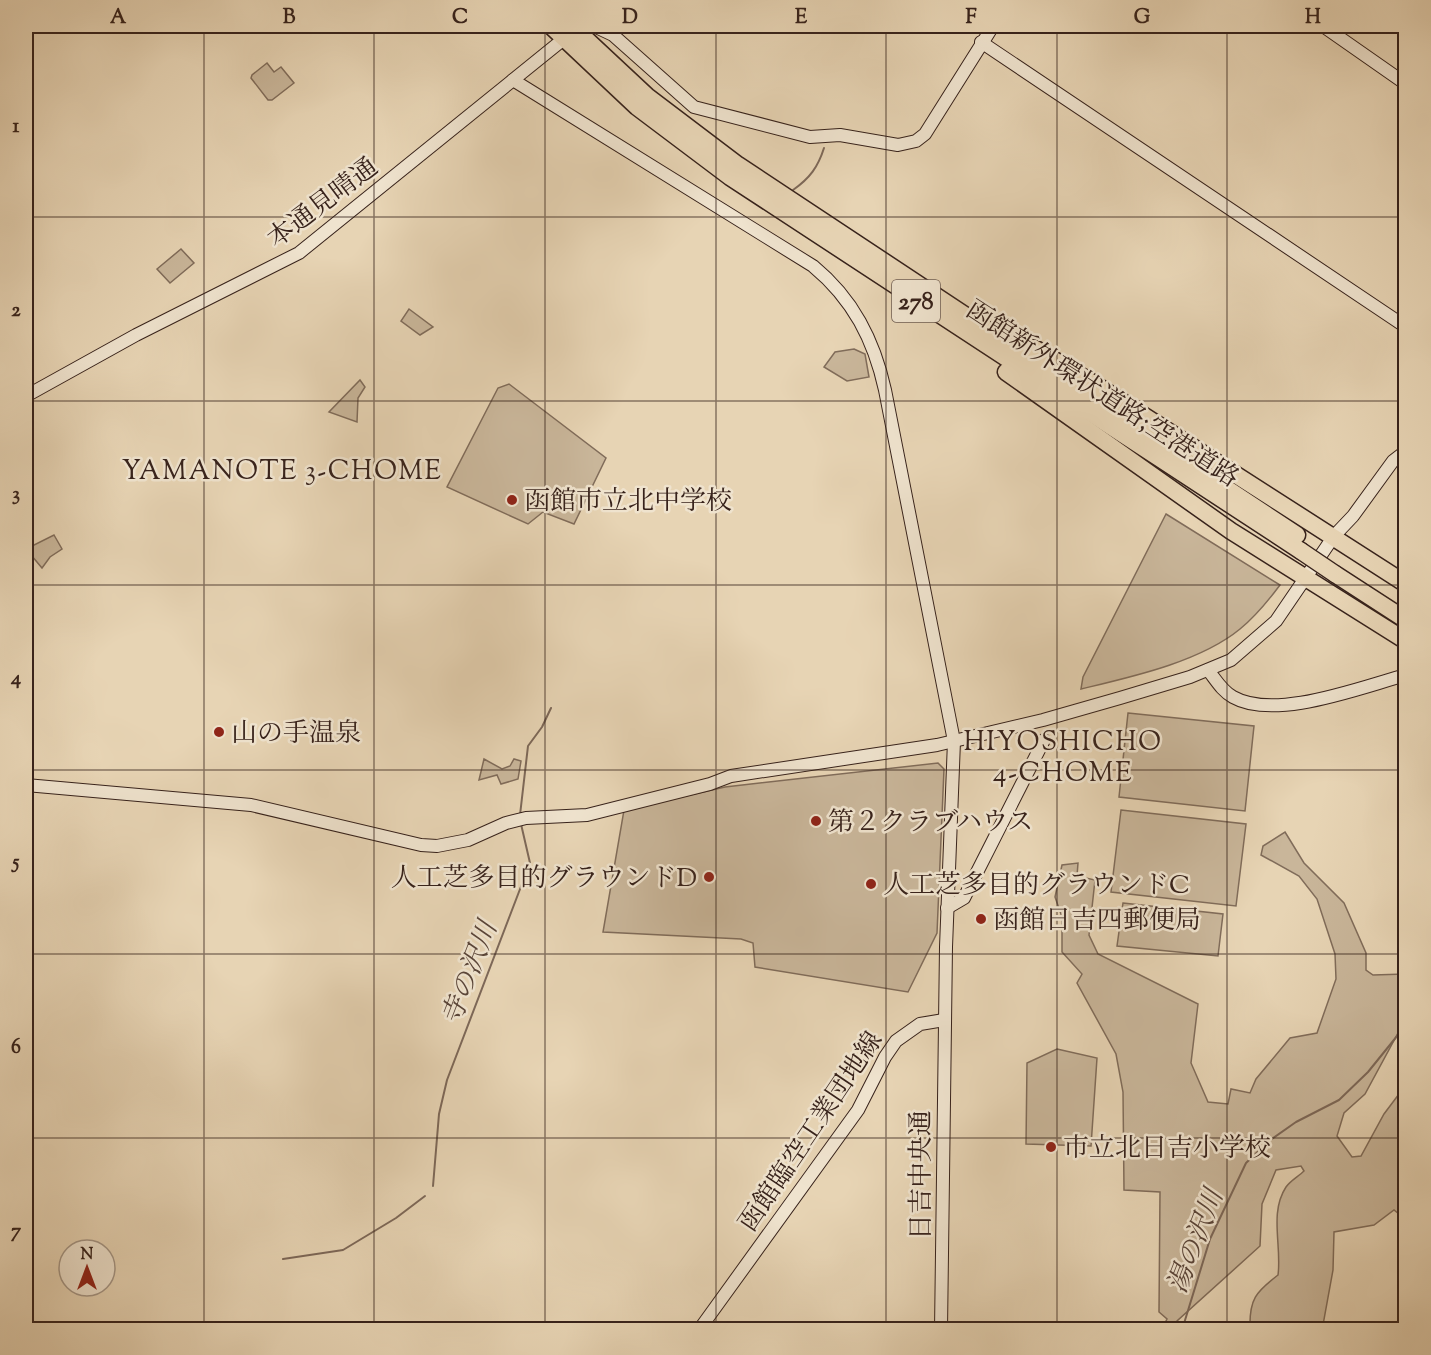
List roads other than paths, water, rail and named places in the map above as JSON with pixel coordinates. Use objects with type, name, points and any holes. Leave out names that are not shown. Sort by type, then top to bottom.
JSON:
[{"type":"highway","name":"函館新外環状道路;空港道路","points":[[551,26],[629,100],[684,144],[829,244],[1304,546]]},
{"type":"highway","name":"函館新外環状道路;空港道路","points":[[572,26],[647,96],[693,132],[1337,568],[1406,620]]},
{"type":"highway","points":[[829,244],[1034,394],[1231,531],[1406,641]]},
{"type":"highway","points":[[879,258],[1096,385],[1406,584]]},
{"type":"highway","name":"函館新外環状道路;空港道路","points":[[1337,568],[1406,607]]},
{"type":"street","points":[[594,26],[613,35],[694,107],[810,137],[840,135],[898,145],[916,141],[925,134],[993,26]]},
{"type":"street","points":[[1323,26],[1406,84]]},
{"type":"street","name":"本通見晴通","points":[[26,396],[136,335],[299,253],[560,42]]},
{"type":"street","points":[[981,42],[1406,327]]},
{"type":"street","points":[[513,80],[813,266],[826,276],[857,313],[872,342],[882,375],[954,741],[944,1020]]},
{"type":"street","points":[[26,785],[251,805],[437,846],[468,840],[521,819],[587,815],[710,784],[731,776],[954,741],[1043,720],[1208,670],[1230,660],[1276,621],[1308,578],[1334,536],[1353,516],[1393,461],[1406,451]]},
{"type":"street","points":[[1208,670],[1228,694],[1243,702],[1261,706],[1296,704],[1406,675]]},
{"type":"street","points":[[947,908],[964,898],[1044,740]]},
{"type":"street","name":"函館臨空工業団地線","points":[[699,1329],[858,1110],[885,1057],[896,1041],[920,1024],[944,1020]]},
{"type":"street","name":"日吉中央通","points":[[941,1329],[944,1020]]},
{"type":"waterway","name":"寺の沢川","points":[[793,190],[813,172],[824,148]]},
{"type":"waterway","name":"寺の沢川","points":[[520,815],[528,746],[542,727],[551,708]]},
{"type":"waterway","name":"寺の沢川","points":[[433,1186],[439,1114],[447,1080],[530,863],[521,824]]},
{"type":"waterway","name":"湯の沢川","points":[[1182,1330],[1210,1239],[1246,1163],[1269,1141],[1296,1122],[1339,1100],[1368,1072],[1406,1025]]},
{"type":"waterway","name":"寺の沢川","points":[[283,1259],[343,1250],[396,1218],[425,1196]]},
{"type":"place","name":"函館市立北中学校","points":[[512,500]]},
{"type":"place","name":"山の手温泉","points":[[219,732]]},
{"type":"place","name":"第２クラブハウス","points":[[816,821]]},
{"type":"place","name":"人工芝多目的グラウンドD","points":[[709,877]]},
{"type":"place","name":"人工芝多目的グラウンドC","points":[[871,884]]},
{"type":"place","name":"函館日吉四郵便局","points":[[981,919]]},
{"type":"place","name":"市立北日吉小学校","points":[[1051,1147]]},
{"type":"district","name":"YAMANOTE 3-CHOME","points":[[282,470]]},
{"type":"district","name":"HIYOSHICHO 4-CHOME","points":[[1063,756]]}]
